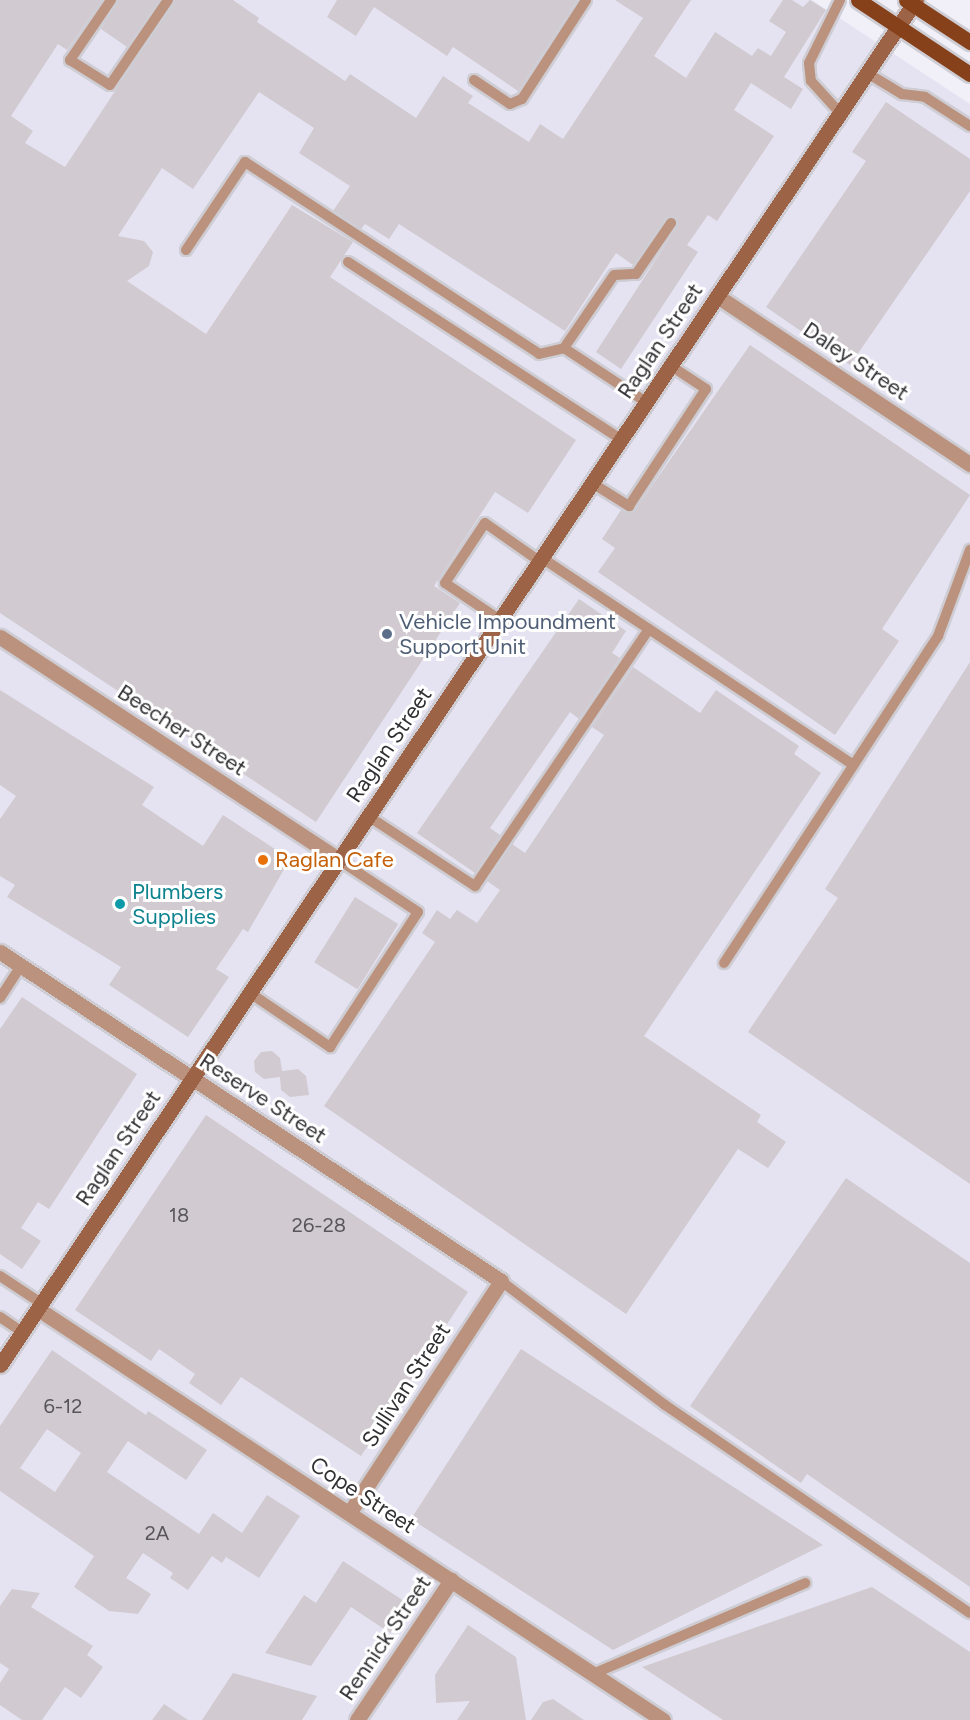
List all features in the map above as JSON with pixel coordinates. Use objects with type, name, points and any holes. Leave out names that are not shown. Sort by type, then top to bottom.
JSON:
[{"type":"main road","points":[[858,0],[970,74]]},
{"type":"main road","points":[[912,1],[970,42]]},
{"type":"street","name":"Raglan Street","points":[[0,1365],[867,74],[912,1]]},
{"type":"street","name":"Daley Street","points":[[717,296],[970,464]]},
{"type":"street","name":"Beecher Street","points":[[0,636],[339,860]]},
{"type":"street","name":"Reserve Street","points":[[0,952],[501,1281]]},
{"type":"street","name":"Sullivan Street","points":[[349,1513],[501,1281]]},
{"type":"street","name":"Cope Street","points":[[40,1306],[593,1674],[655,1718]]},
{"type":"street","name":"Rennick Street","points":[[357,1720],[451,1580]]},
{"type":"lane","points":[[111,0],[70,60],[110,85],[168,0]]},
{"type":"lane","points":[[474,80],[510,104],[522,99],[586,0]]},
{"type":"lane","points":[[840,0],[809,63],[811,81],[840,113]]},
{"type":"lane","points":[[867,74],[902,94],[925,96],[970,126]]},
{"type":"lane","points":[[186,249],[245,162],[539,354],[564,348],[614,275],[636,274],[671,223]]},
{"type":"lane","points":[[348,261],[621,439]]},
{"type":"lane","points":[[564,348],[646,402]]},
{"type":"lane","points":[[592,483],[628,506],[706,389],[671,366]]},
{"type":"lane","points":[[500,620],[445,584],[485,523],[649,628],[854,765]]},
{"type":"lane","points":[[724,963],[938,636],[970,550]]},
{"type":"lane","points":[[368,816],[475,886],[649,628]]},
{"type":"lane","points":[[249,993],[330,1047],[418,912],[339,860]]},
{"type":"lane","points":[[0,998],[21,966]]},
{"type":"lane","points":[[0,1276],[40,1306]]},
{"type":"lane","points":[[501,1281],[665,1405],[970,1613]]},
{"type":"lane","points":[[0,1317],[22,1332]]},
{"type":"lane","points":[[593,1674],[805,1583]]},
{"type":"shaded area","points":[[0,0],[812,0],[970,104],[970,1720],[0,1720]]},
{"type":"building","points":[[0,0],[102,0],[67,50],[58,44],[11,116],[33,131],[25,143],[65,167],[175,0],[233,0],[259,18],[257,22],[345,81],[350,74],[416,118],[443,76],[473,96],[468,103],[529,142],[540,124],[563,139],[643,18],[615,0],[691,0],[654,56],[686,78],[715,32],[752,56],[758,48],[771,56],[786,32],[769,21],[783,0],[792,0],[803,7],[810,0],[826,10],[784,77],[803,89],[791,109],[751,83],[734,110],[774,136],[717,221],[708,215],[687,245],[698,252],[621,369],[596,352],[677,227],[676,217],[665,219],[633,265],[616,253],[565,331],[399,224],[389,239],[365,224],[361,229],[333,211],[350,186],[299,153],[314,128],[259,92],[193,189],[162,168],[118,236],[144,241],[153,252],[149,266],[127,281],[206,334],[292,205],[353,242],[330,277],[576,440],[528,513],[495,492],[434,586],[460,603],[316,822],[0,613]]},
{"type":"building","points":[[118,0],[159,0],[127,47],[101,29]]},
{"type":"building","points":[[337,0],[577,0],[518,91],[453,47],[447,56],[374,7],[356,36],[327,17]]},
{"type":"building","points":[[886,102],[970,159],[970,191],[850,365],[766,307],[866,161],[852,152]]},
{"type":"building","points":[[750,345],[970,495],[882,629],[899,641],[835,735],[598,572],[615,548],[602,539],[621,510],[629,513],[635,510]]},
{"type":"building","points":[[579,599],[626,631],[612,653],[620,658],[579,719],[570,712],[490,828],[500,835],[475,873],[417,833]]},
{"type":"building","points":[[970,662],[970,1184],[748,1032],[838,898],[825,889]]},
{"type":"building","points":[[633,667],[700,713],[716,690],[799,746],[794,754],[821,773],[644,1036],[761,1115],[757,1122],[786,1142],[768,1168],[738,1149],[626,1314],[324,1106],[435,942],[422,933],[437,910],[450,919],[457,910],[477,923],[500,890],[487,881],[512,844],[525,853],[604,735],[592,727]]},
{"type":"building","points":[[0,690],[154,787],[142,805],[203,846],[223,815],[290,859],[248,932],[243,929],[216,969],[229,977],[188,1037],[109,985],[121,967],[7,897],[15,885],[0,876],[0,819],[16,796],[0,785]]},
{"type":"building","points":[[355,897],[398,924],[357,989],[314,962]]},
{"type":"building","points":[[22,997],[137,1074],[49,1209],[38,1202],[21,1228],[41,1241],[22,1269],[0,1254],[0,1029]]},
{"type":"building","points":[[272,1051],[280,1058],[282,1071],[298,1069],[306,1076],[309,1095],[290,1097],[281,1090],[280,1077],[264,1079],[255,1072],[254,1061],[261,1052]]},
{"type":"building","points":[[206,1115],[468,1292],[361,1456],[241,1377],[221,1405],[189,1383],[195,1374],[159,1349],[151,1361],[75,1310]]},
{"type":"building","points":[[846,1178],[970,1263],[970,1587],[807,1474],[801,1483],[690,1406]]},
{"type":"building","points":[[521,1349],[823,1545],[613,1650],[411,1519]]},
{"type":"building","points":[[52,1350],[146,1415],[148,1411],[207,1450],[186,1480],[128,1441],[107,1472],[199,1534],[213,1513],[242,1533],[267,1495],[300,1516],[259,1578],[226,1557],[222,1563],[212,1556],[188,1590],[170,1578],[173,1573],[143,1553],[126,1578],[151,1594],[138,1614],[109,1611],[74,1587],[94,1556],[0,1491],[0,1426]],"holes":[[[47,1429],[81,1453],[55,1492],[20,1468]]]},
{"type":"building","points":[[343,1561],[410,1605],[390,1633],[351,1607],[311,1666],[265,1653],[304,1595],[316,1603]]},
{"type":"building","points":[[872,1587],[970,1652],[970,1720],[723,1720],[642,1667]]},
{"type":"building","points":[[12,1589],[40,1593],[31,1607],[93,1646],[87,1655],[103,1667],[81,1698],[65,1687],[42,1720],[22,1720],[0,1705],[0,1683],[9,1669],[0,1663],[0,1606]]},
{"type":"building","points":[[468,1625],[516,1657],[526,1720],[457,1720],[470,1701],[436,1703],[435,1675]]},
{"type":"building","points":[[233,1673],[317,1696],[302,1720],[202,1720]]},
{"type":"building","points":[[553,1699],[584,1720],[531,1720],[543,1702]]},
{"type":"building","points":[[164,1704],[188,1720],[152,1720]]},
{"type":"place","name":"Vehicle Impoundment Support Unit","points":[[387,634]]},
{"type":"place","name":"Raglan Cafe","points":[[263,860]]},
{"type":"place","name":"Plumbers Supplies","points":[[120,904]]}]
